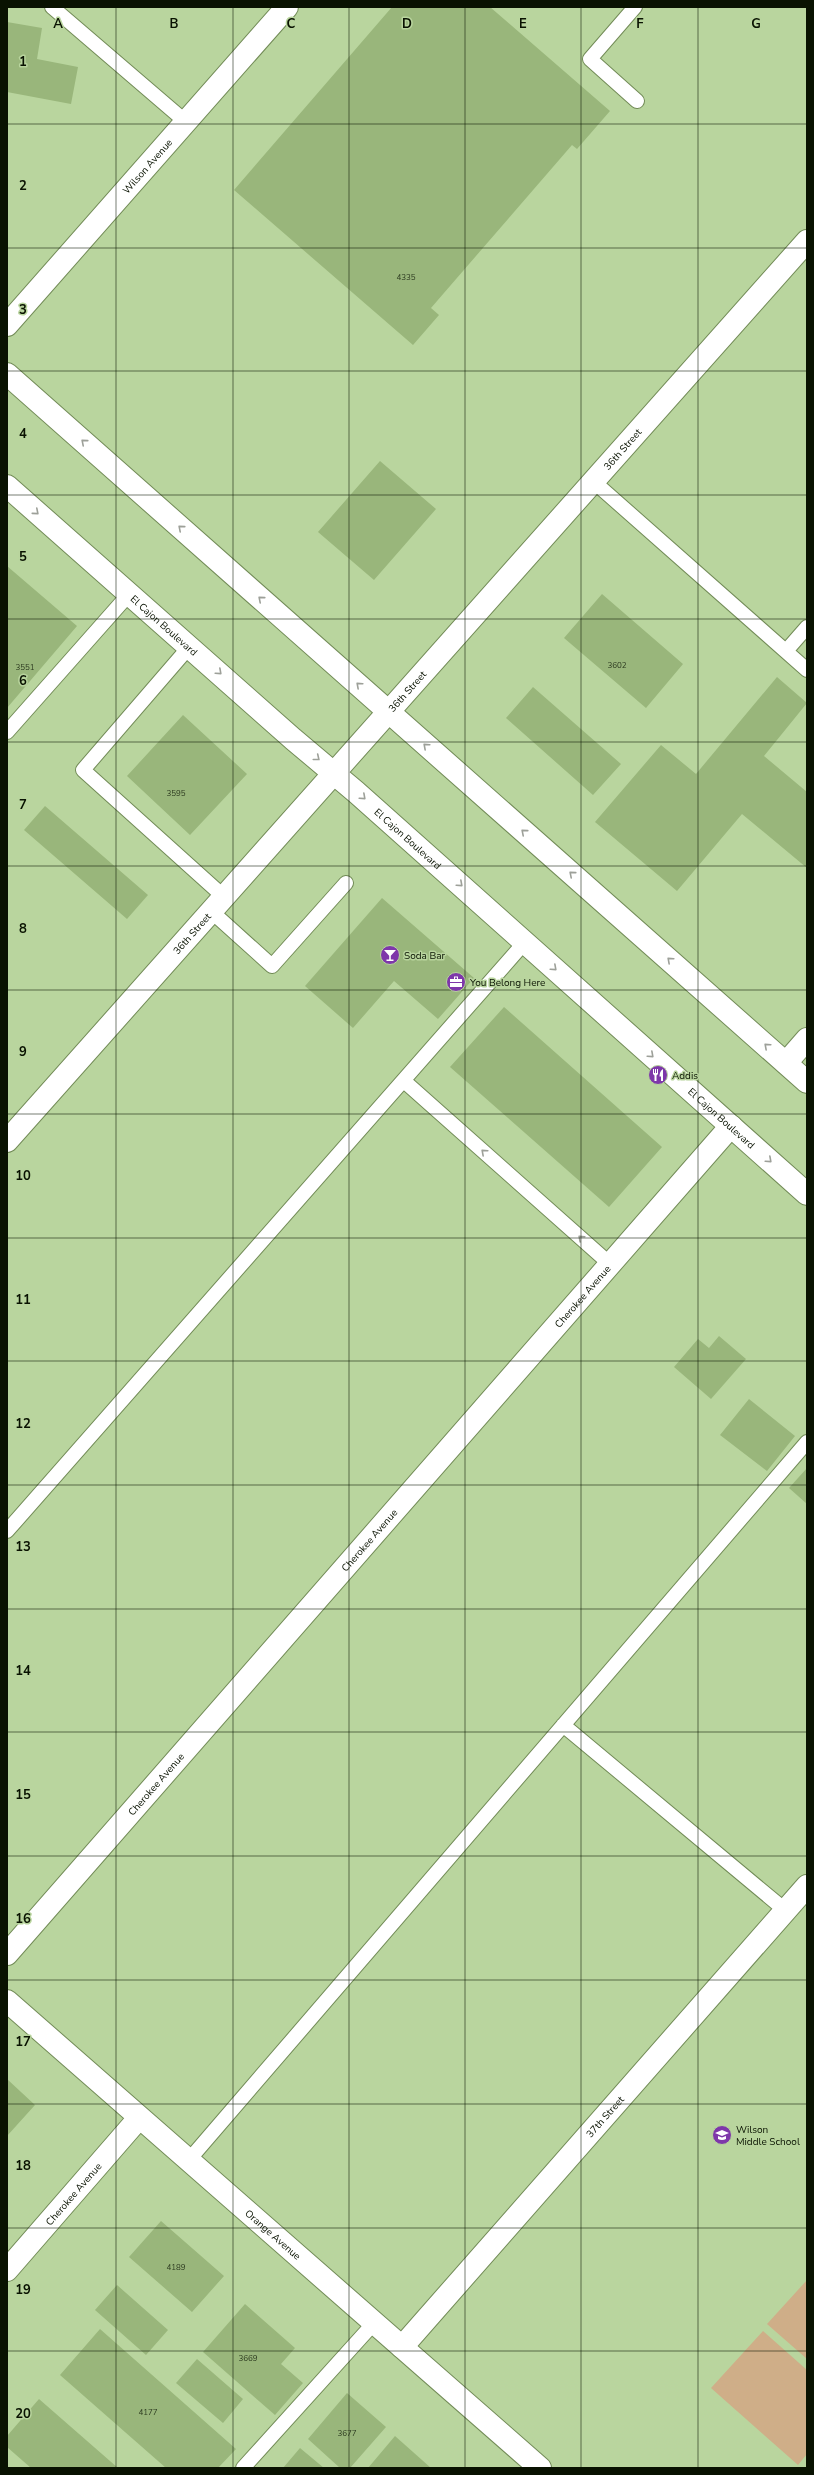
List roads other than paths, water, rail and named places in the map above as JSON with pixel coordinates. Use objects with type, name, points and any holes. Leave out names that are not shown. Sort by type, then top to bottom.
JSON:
[{"type":"street","name":"Wilson Avenue","points":[[7,325],[287,7]]},
{"type":"street","name":"36th Street","points":[[7,1141],[387,711],[807,241]]},
{"type":"street","points":[[7,374],[807,1082]]},
{"type":"street","name":"El Cajon Boulevard","points":[[7,486],[190,646],[293,739],[333,772],[807,1194]]},
{"type":"street","points":[[786,1063],[807,1039]]},
{"type":"street","name":"Cherokee Avenue","points":[[7,1954],[731,1126]]},
{"type":"street","name":"37th Street","points":[[402,2346],[807,1886]]},
{"type":"street","name":"Orange Avenue","points":[[7,2000],[540,2468]]},
{"type":"street","name":"Cherokee Avenue","points":[[7,2270],[140,2118]]},
{"type":"lane","points":[[52,7],[186,122]]},
{"type":"lane","points":[[635,7],[590,59],[637,101]]},
{"type":"lane","points":[[593,481],[807,670]]},
{"type":"lane","points":[[7,732],[130,593]]},
{"type":"lane","points":[[786,651],[807,627]]},
{"type":"lane","points":[[190,646],[82,770],[217,904],[272,966],[346,883]]},
{"type":"lane","points":[[7,1531],[525,942]]},
{"type":"lane","points":[[404,1081],[610,1264]]},
{"type":"lane","points":[[188,2160],[807,1442]]},
{"type":"lane","points":[[563,1725],[785,1910]]},
{"type":"lane","points":[[244,2468],[374,2323]]},
{"type":"place","name":"Soda Bar","points":[[390,955]]},
{"type":"place","name":"You Belong Here","points":[[456,982]]},
{"type":"place","name":"Addis","points":[[658,1075]]},
{"type":"place","name":"Wilson Middle School","points":[[722,2135]]}]
